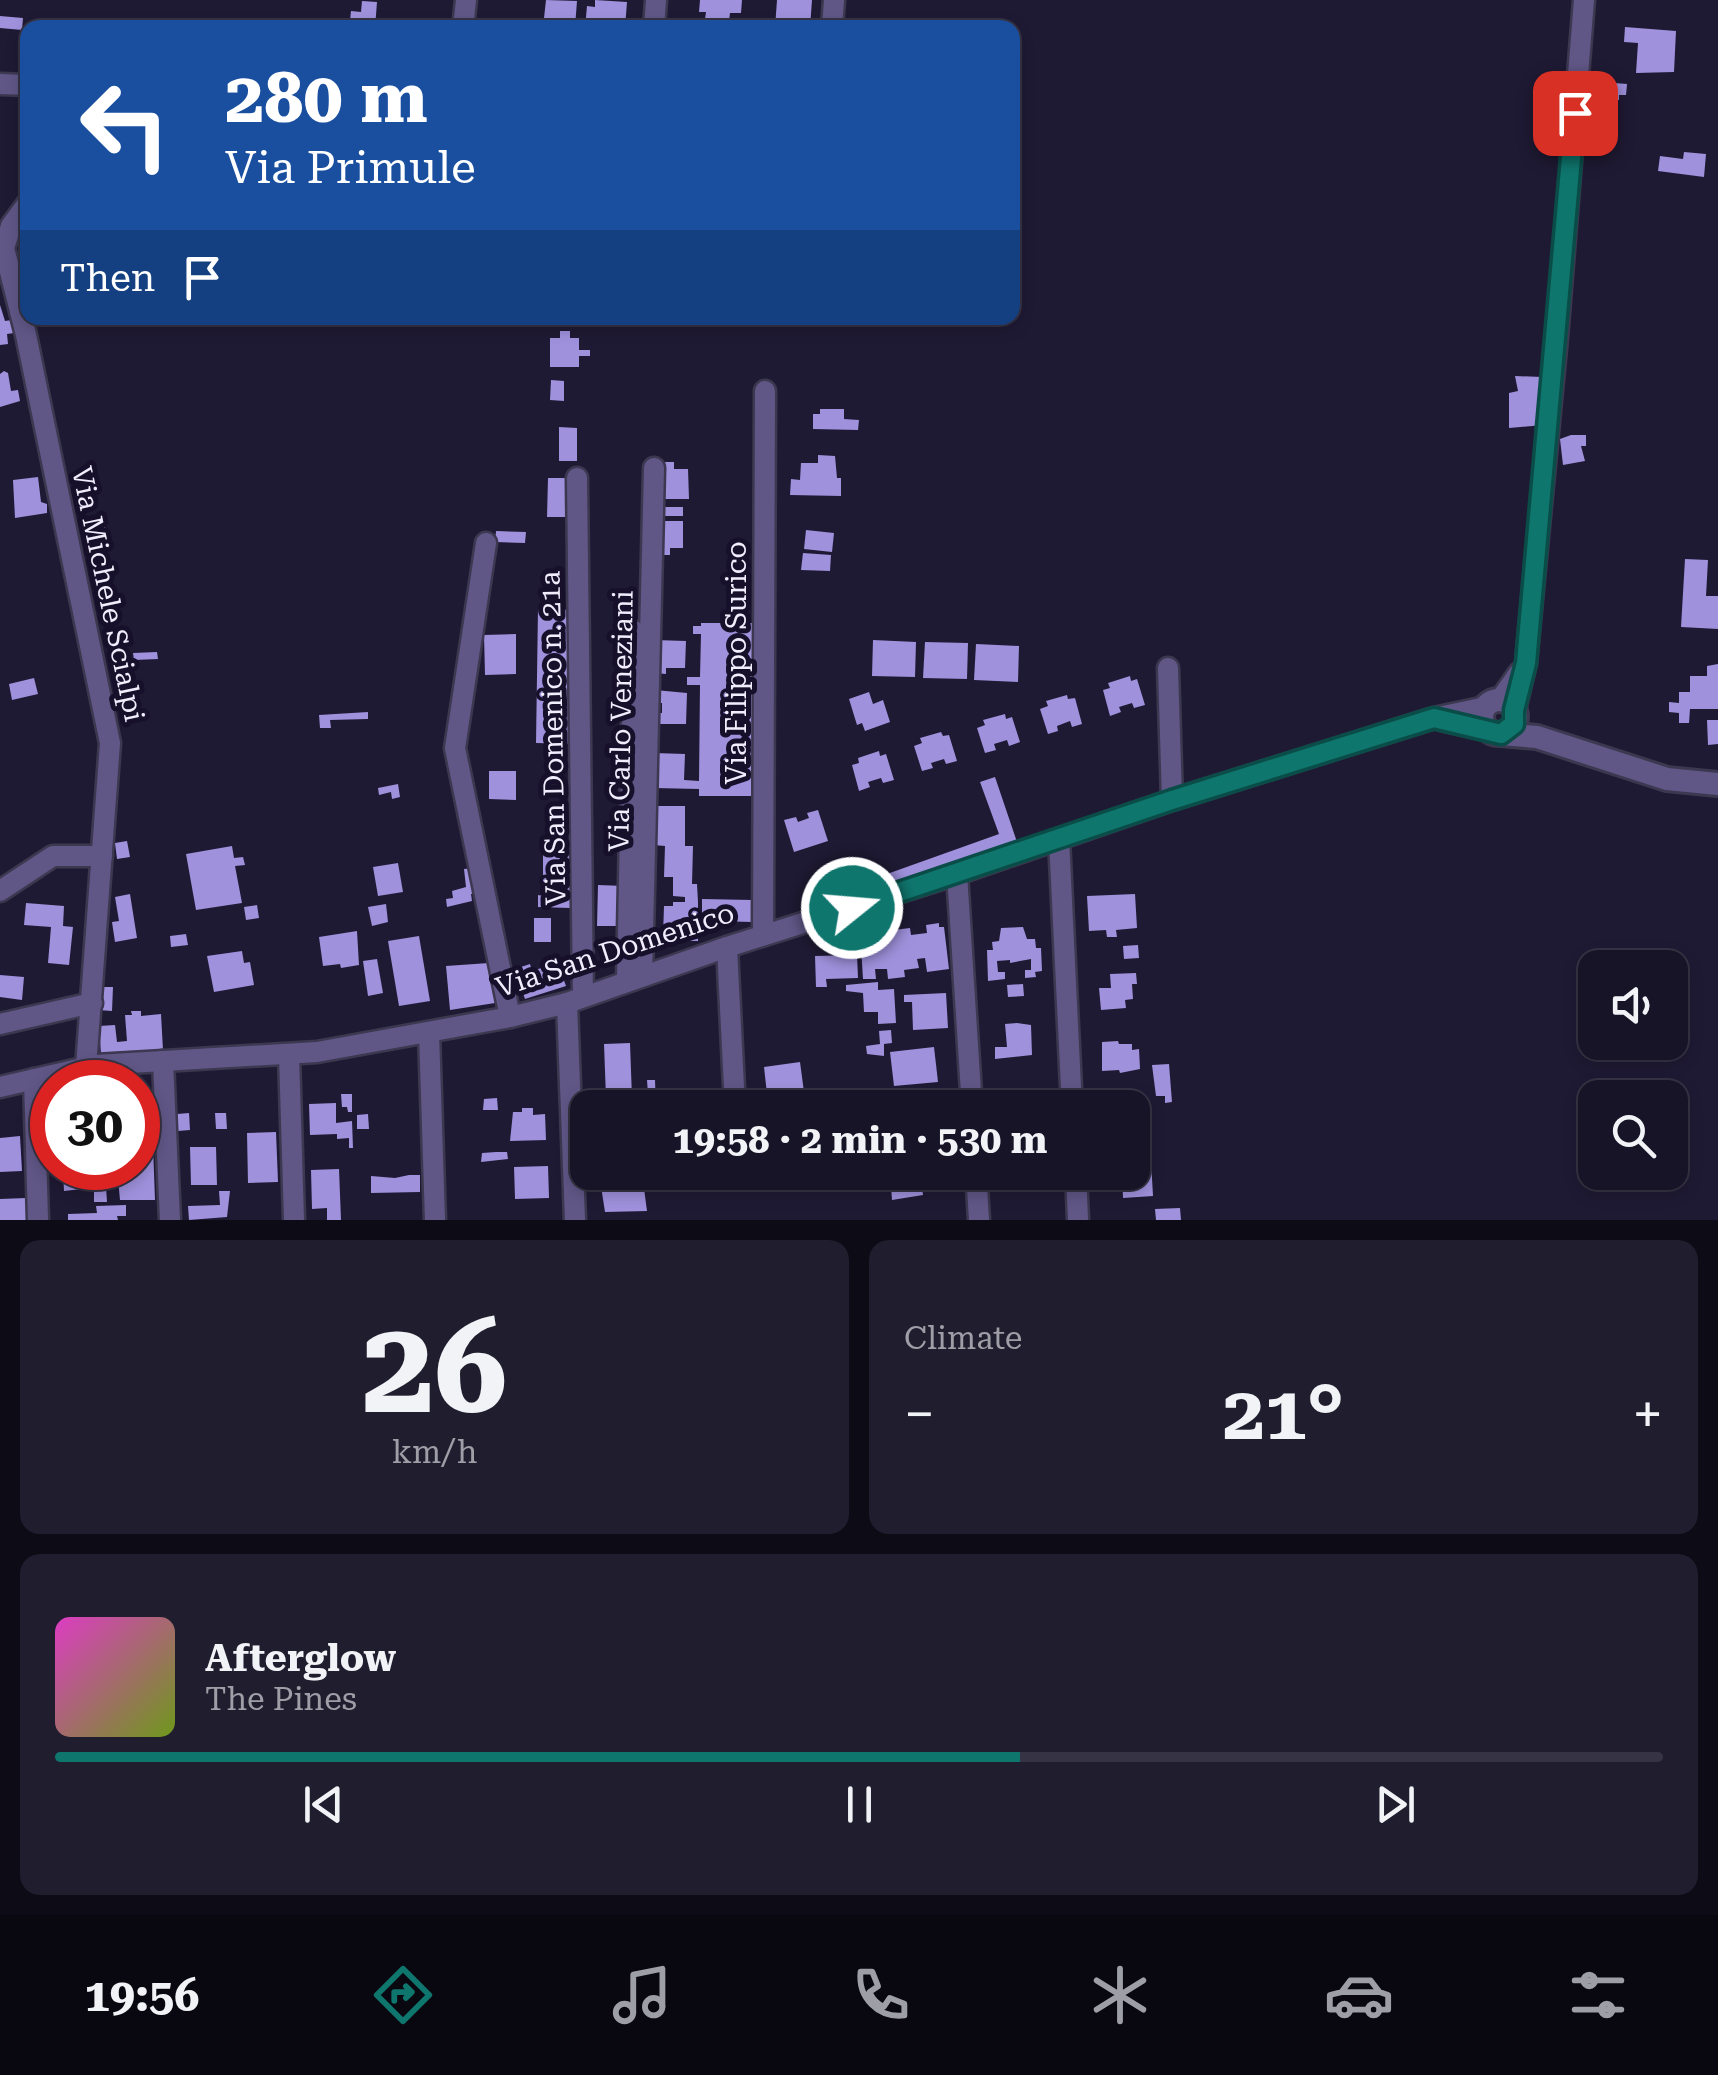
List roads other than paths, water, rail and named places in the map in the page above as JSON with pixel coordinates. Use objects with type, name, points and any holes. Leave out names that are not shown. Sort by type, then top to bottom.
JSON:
[{"type":"street","points":[[1496,732],[1484,723],[1504,708],[1526,663],[1584,0]]},
{"type":"street","name":"Via Michele Scialpi","points":[[20,214],[4,248],[20,311]]},
{"type":"street","name":"Via Michele Scialpi","points":[[23,325],[110,743],[87,1060]]},
{"type":"street","name":"Via Filippo Surico","points":[[763,935],[765,391]]},
{"type":"street","name":"Via Carlo Veneziani","points":[[635,978],[654,468]]},
{"type":"street","name":"Via San Domenico n. 21a","points":[[576,1220],[577,478]]},
{"type":"street","points":[[486,543],[455,748],[510,1018]]},
{"type":"street","points":[[634,631],[635,978]]},
{"type":"street","points":[[1168,668],[1172,800]]},
{"type":"street","points":[[1504,708],[1537,736]]},
{"type":"street","name":"Via San Domenico","points":[[160,1061],[289,1055],[510,1018],[1434,718],[1504,708]]},
{"type":"street","points":[[1434,718],[1496,732],[1537,736],[1667,779],[1718,784]]},
{"type":"street","points":[[1059,839],[1071,1090]]},
{"type":"street","points":[[0,891],[53,856],[102,856]]},
{"type":"street","points":[[957,874],[971,1090]]},
{"type":"street","points":[[726,946],[734,1090]]},
{"type":"street","points":[[0,1024],[92,1004]]},
{"type":"street","points":[[429,1033],[435,1220]]},
{"type":"street","points":[[289,1055],[294,1220]]},
{"type":"street","points":[[164,1061],[170,1220]]},
{"type":"street","name":"Via San Domenico","points":[[0,1088],[30,1081]]},
{"type":"street","points":[[37,1190],[38,1220]]},
{"type":"street","points":[[977,1190],[979,1220]]},
{"type":"street","points":[[1077,1190],[1078,1220]]}]
